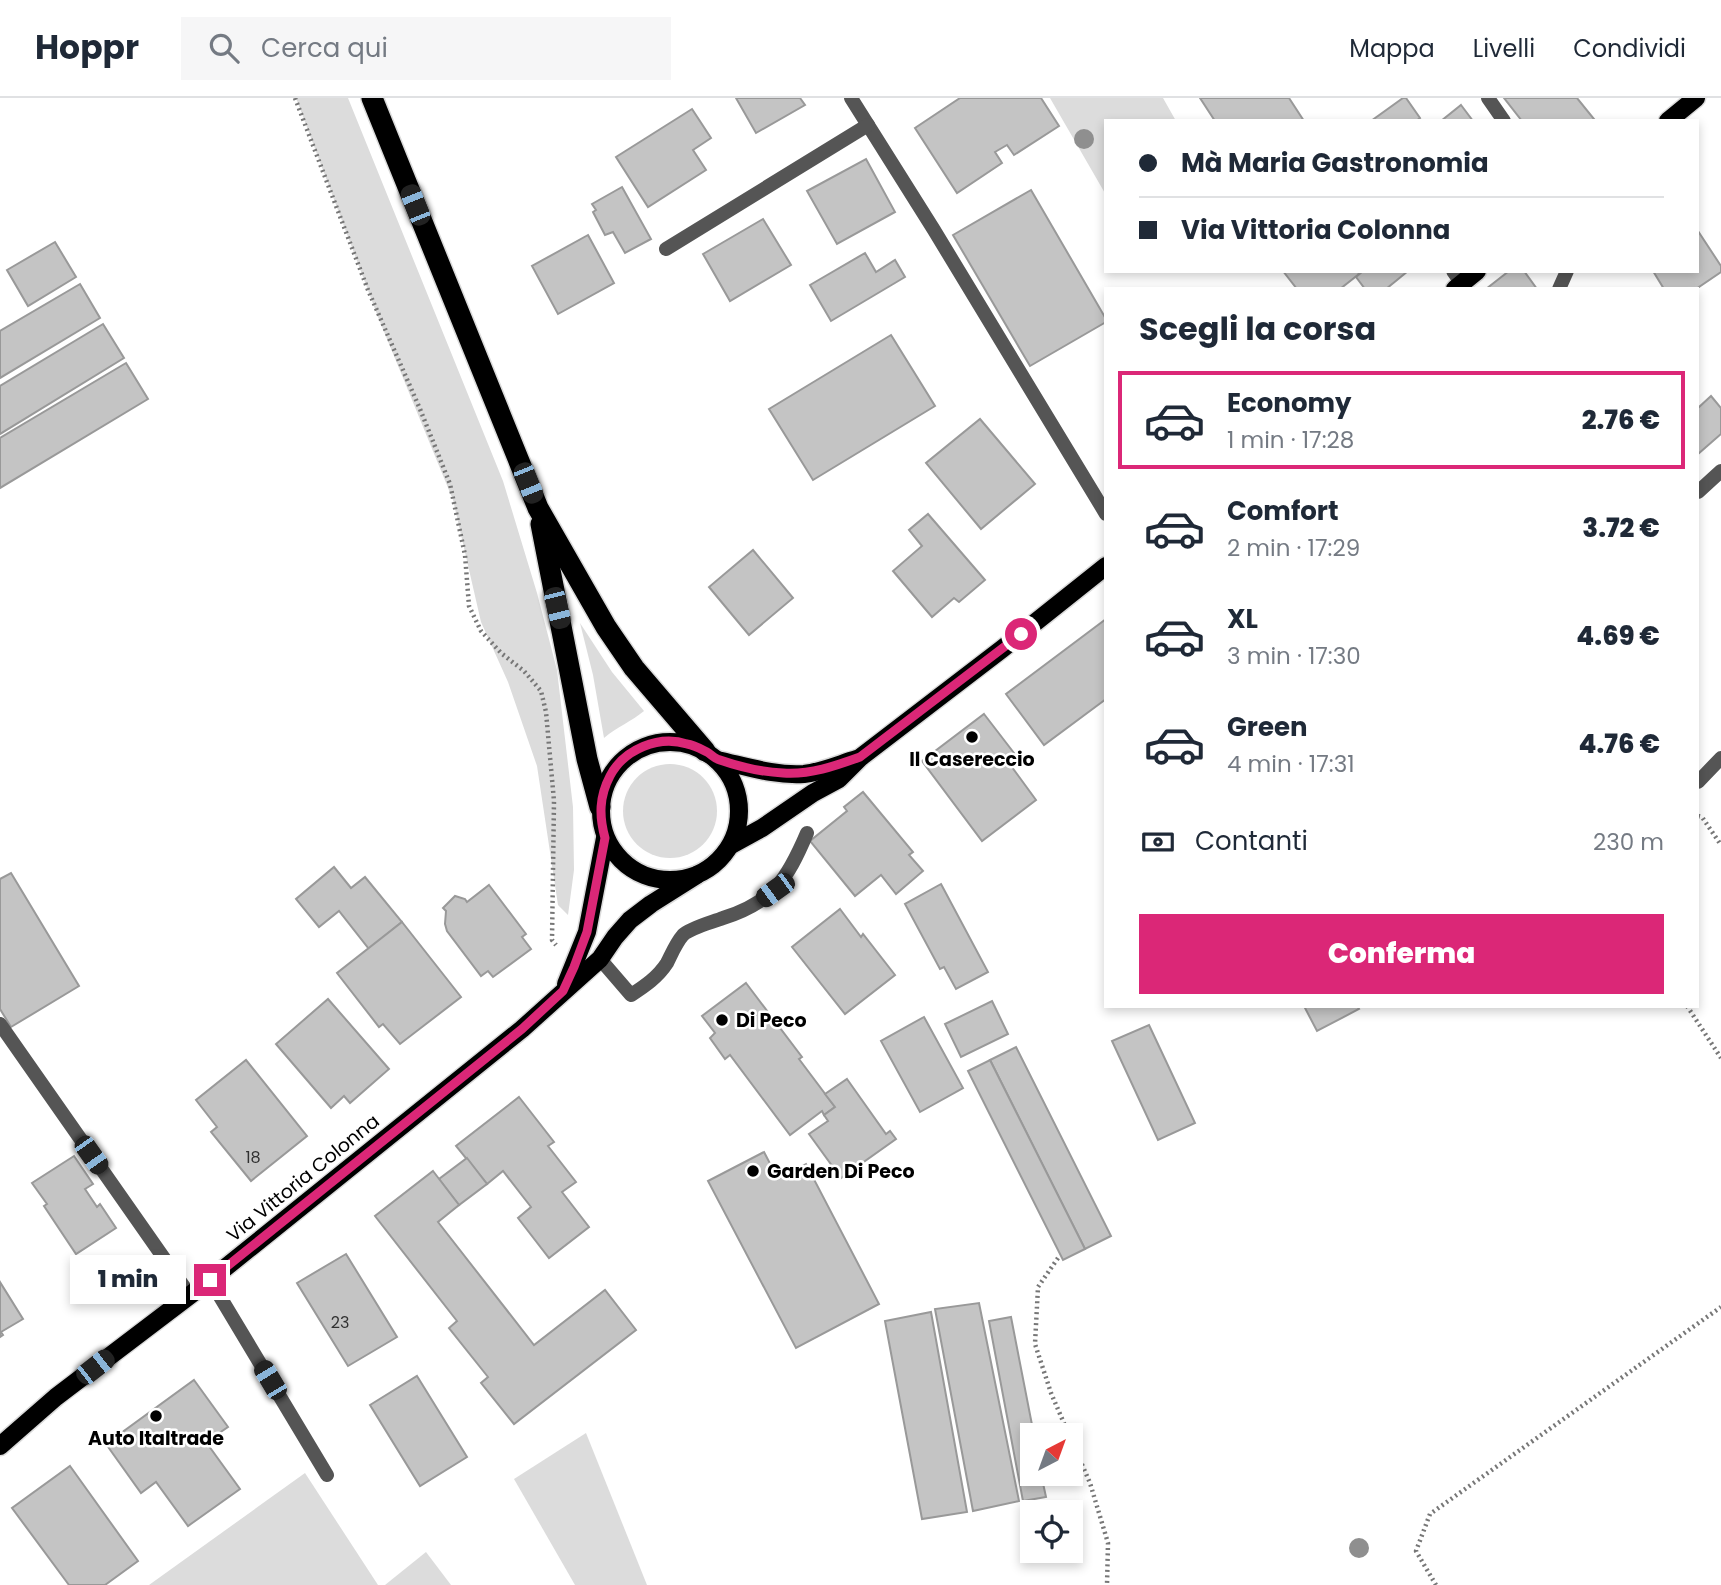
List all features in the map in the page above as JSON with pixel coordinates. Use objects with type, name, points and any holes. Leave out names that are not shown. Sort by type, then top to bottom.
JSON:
[{"type":"highway","points":[[372,98],[538,508],[606,627],[634,668],[711,755]]},
{"type":"highway","points":[[538,508],[587,759],[600,807]]},
{"type":"main road","points":[[1670,119],[1696,98]]},
{"type":"main road","points":[[1457,281],[1474,273]]},
{"type":"main road","points":[[731,845],[839,779],[860,757],[1104,568]]},
{"type":"main road","points":[[711,755],[726,771],[736,788],[738,827],[731,845],[722,858],[710,868],[675,881],[653,879],[633,870],[616,856],[605,838],[600,807],[604,787],[613,769],[628,754],[646,745],[666,741],[686,743],[711,755],[782,773],[805,774],[832,768],[860,757]]},
{"type":"main road","name":"Via Vittoria Colonna","points":[[563,991],[587,932],[605,838]]},
{"type":"main road","name":"Via Vittoria Colonna","points":[[0,1446],[56,1397],[210,1280],[522,1029],[600,959],[630,920],[696,875]]},
{"type":"street","points":[[851,98],[1104,511]]},
{"type":"street","points":[[1488,98],[1503,119]]},
{"type":"street","points":[[666,249],[868,125]]},
{"type":"street","points":[[1699,491],[1721,471]]},
{"type":"street","points":[[1699,781],[1721,758]]},
{"type":"street","points":[[600,959],[631,995],[652,981],[685,933],[740,913],[775,890],[795,862],[807,833]]},
{"type":"street","points":[[0,1024],[189,1294]]},
{"type":"street","points":[[210,1280],[327,1475]]},
{"type":"path","points":[[295,98],[368,290],[450,484],[465,555],[470,606],[481,631],[501,653],[524,671],[541,691],[546,712],[554,801],[552,940],[574,967]]},
{"type":"path","points":[[1699,816],[1721,845]]},
{"type":"path","points":[[1688,1008],[1721,1058]]},
{"type":"path","points":[[1059,1258],[1038,1287],[1035,1344],[1064,1423]]},
{"type":"path","points":[[1436,1585],[1416,1551],[1430,1514],[1721,1307]]},
{"type":"path","points":[[1083,1467],[1108,1543],[1107,1585]]},
{"type":"shaded area","points":[[296,98],[348,98],[503,481],[557,670],[573,807],[574,870],[568,915],[558,905],[537,766],[508,682],[481,622],[453,500],[378,317]]},
{"type":"shaded area","points":[[1050,98],[1163,98],[1175,119],[1104,119],[1104,192]]},
{"type":"shaded area","points":[[580,623],[612,672],[644,711],[604,738],[593,675]]},
{"type":"shaded area","points":[[670,764],[688,767],[703,778],[714,793],[717,811],[714,829],[703,844],[688,855],[670,858],[652,855],[637,844],[626,829],[623,811],[626,793],[637,778],[652,767]]},
{"type":"shaded area","points":[[586,1433],[647,1585],[575,1585],[514,1479]]},
{"type":"shaded area","points":[[305,1473],[378,1585],[149,1585]]},
{"type":"shaded area","points":[[426,1552],[451,1585],[385,1585]]},
{"type":"building","points":[[736,98],[800,98],[805,105],[756,133]]},
{"type":"building","points":[[960,98],[1041,98],[1059,126],[1014,155],[1007,145],[995,152],[1002,163],[957,193],[915,128]]},
{"type":"building","points":[[1200,98],[1289,98],[1303,119],[1214,119]]},
{"type":"building","points":[[1403,98],[1406,98],[1420,118],[1419,119],[1374,119]]},
{"type":"building","points":[[1504,98],[1577,98],[1594,119],[1520,119]]},
{"type":"building","points":[[1461,105],[1472,119],[1444,119]]},
{"type":"building","points":[[692,109],[711,138],[693,150],[706,170],[648,207],[616,157]]},
{"type":"building","points":[[866,159],[895,212],[837,244],[807,191]]},
{"type":"building","points":[[622,187],[651,239],[625,253],[613,232],[605,235],[593,212],[596,210],[592,204]]},
{"type":"building","points":[[1031,190],[1104,316],[1104,323],[1030,366],[953,235]]},
{"type":"building","points":[[763,219],[791,265],[730,301],[703,254]]},
{"type":"building","points":[[1699,233],[1721,266],[1721,272],[1699,287],[1663,287],[1654,273],[1699,273]]},
{"type":"building","points":[[588,235],[614,283],[558,314],[532,266]]},
{"type":"building","points":[[55,242],[76,277],[28,306],[7,270]]},
{"type":"building","points":[[865,253],[876,272],[895,260],[905,277],[831,321],[810,285]]},
{"type":"building","points":[[1285,273],[1359,274],[1343,287],[1295,287]]},
{"type":"building","points":[[1361,273],[1406,273],[1388,287],[1364,287],[1356,277]]},
{"type":"building","points":[[1506,273],[1525,273],[1536,287],[1489,287]]},
{"type":"building","points":[[80,284],[100,318],[0,378],[0,331]]},
{"type":"building","points":[[103,324],[124,358],[0,434],[0,386]]},
{"type":"building","points":[[891,335],[935,406],[813,480],[769,409]]},
{"type":"building","points":[[126,363],[148,399],[0,488],[0,438]]},
{"type":"building","points":[[1711,396],[1721,408],[1721,434],[1699,453],[1699,407]]},
{"type":"building","points":[[980,419],[1035,484],[981,529],[926,463]]},
{"type":"building","points":[[928,514],[985,580],[959,602],[954,598],[932,617],[893,571],[922,546],[909,530]]},
{"type":"building","points":[[753,550],[793,598],[749,635],[709,587]]},
{"type":"building","points":[[1104,620],[1104,700],[1044,745],[1006,694]]},
{"type":"building","points":[[984,714],[1014,753],[1006,759],[1036,800],[982,841],[922,761]]},
{"type":"building","points":[[863,792],[913,852],[909,855],[923,871],[896,894],[881,875],[855,896],[810,841],[847,811],[844,807]]},
{"type":"building","points":[[334,867],[351,888],[365,877],[402,922],[369,949],[339,911],[319,927],[296,899]]},
{"type":"building","points":[[11,873],[79,986],[11,1027],[0,1009],[0,879]]},
{"type":"building","points":[[941,884],[988,972],[956,989],[944,967],[940,969],[905,904]]},
{"type":"building","points":[[489,885],[526,934],[522,937],[531,949],[493,977],[488,971],[481,976],[447,931],[446,911],[443,908],[455,896],[467,902]]},
{"type":"building","points":[[840,909],[895,975],[845,1014],[792,947]]},
{"type":"building","points":[[402,922],[461,997],[400,1044],[383,1024],[379,1027],[337,973]]},
{"type":"building","points":[[746,983],[802,1057],[799,1059],[835,1107],[824,1115],[822,1111],[790,1135],[730,1055],[725,1059],[710,1038],[715,1033],[702,1016]]},
{"type":"building","points":[[328,999],[389,1069],[350,1103],[344,1096],[331,1108],[276,1044]]},
{"type":"building","points":[[992,1001],[1008,1034],[961,1057],[945,1024]]},
{"type":"building","points":[[1305,1008],[1359,1009],[1317,1031]]},
{"type":"building","points":[[924,1017],[963,1088],[920,1112],[881,1041]]},
{"type":"building","points":[[1149,1025],[1195,1123],[1158,1140],[1112,1041]]},
{"type":"building","points":[[1016,1047],[1111,1236],[1085,1249],[990,1060]]},
{"type":"building","points":[[246,1060],[307,1136],[251,1181],[211,1132],[217,1127],[196,1100]]},
{"type":"building","points":[[990,1060],[1085,1249],[1063,1260],[968,1071]]},
{"type":"building","points":[[847,1079],[886,1134],[890,1131],[896,1139],[841,1178],[809,1134],[828,1121],[824,1115],[835,1107],[825,1094]]},
{"type":"building","points":[[519,1097],[554,1142],[548,1146],[576,1182],[562,1192],[589,1227],[549,1258],[518,1218],[531,1207],[503,1171],[487,1184],[456,1146]]},
{"type":"building","points":[[764,1152],[778,1179],[806,1164],[879,1304],[796,1348],[708,1181]]},
{"type":"building","points":[[74,1156],[93,1184],[85,1189],[97,1207],[100,1204],[116,1228],[76,1254],[32,1183]]},
{"type":"building","points":[[467,1158],[487,1184],[459,1205],[439,1179]]},
{"type":"building","points":[[433,1171],[459,1205],[438,1222],[534,1345],[605,1290],[636,1330],[514,1424],[481,1383],[488,1377],[449,1328],[457,1321],[375,1216]]},
{"type":"building","points":[[346,1254],[397,1337],[348,1366],[297,1283]]},
{"type":"building","points":[[0,1282],[23,1319],[1,1332],[3,1335],[0,1337]]},
{"type":"building","points":[[979,1303],[1019,1501],[973,1511],[935,1309]]},
{"type":"building","points":[[931,1312],[967,1512],[922,1519],[885,1321]]},
{"type":"building","points":[[1011,1317],[1032,1423],[1020,1423],[1020,1485],[989,1321]]},
{"type":"building","points":[[417,1376],[467,1457],[420,1486],[370,1405]]},
{"type":"building","points":[[194,1380],[228,1427],[206,1442],[240,1489],[188,1526],[156,1482],[141,1493],[106,1444]]},
{"type":"building","points":[[70,1466],[138,1561],[105,1585],[69,1585],[12,1508]]},
{"type":"building","points":[[1020,1486],[1044,1486],[1046,1497],[1023,1500]]},
{"type":"place","name":"Il Casereccio","points":[[972,737]]},
{"type":"place","name":"Di Peco","points":[[722,1020]]},
{"type":"place","name":"Garden Di Peco","points":[[753,1171]]},
{"type":"place","name":"Auto Italtrade","points":[[156,1416]]},
{"type":"route","points":[[210,1280],[522,1029],[563,991],[587,932],[605,838],[600,807],[604,787],[613,769],[628,754],[646,745],[666,741],[686,743],[705,751],[717,760],[782,773],[805,774],[832,768],[860,757],[1021,634]]}]
